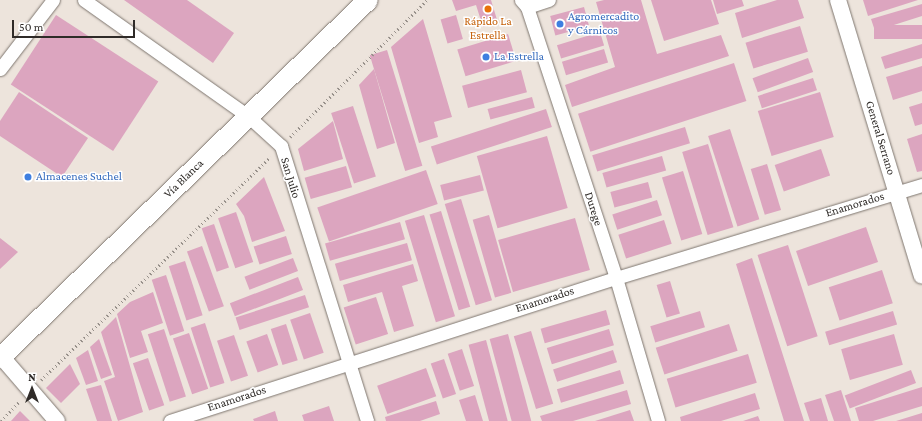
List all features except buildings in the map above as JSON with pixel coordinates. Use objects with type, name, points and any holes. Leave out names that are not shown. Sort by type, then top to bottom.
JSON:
[{"type":"main road","name":"Vía Blanca","points":[[0,357],[368,0]]},
{"type":"street","points":[[0,69],[52,0]]},
{"type":"street","name":"San Julio","points":[[84,0],[248,116],[281,146],[367,421]]},
{"type":"street","points":[[524,3],[549,0]]},
{"type":"street","name":"General Serrano","points":[[838,0],[922,276]]},
{"type":"street","name":"Durege","points":[[524,3],[616,278],[658,421]]},
{"type":"street","name":"Enamorados","points":[[170,421],[616,278],[922,184]]},
{"type":"street","points":[[0,357],[31,390],[57,421]]},
{"type":"path","points":[[1,421],[281,146],[427,0]]},
{"type":"place","name":"Rápido La Estrella","points":[[488,9]]},
{"type":"place","name":"Agromercadito y Cárnicos","points":[[560,24]]},
{"type":"place","name":"La Estrella","points":[[486,57]]},
{"type":"place","name":"Almacenes Suchel","points":[[28,177]]}]
